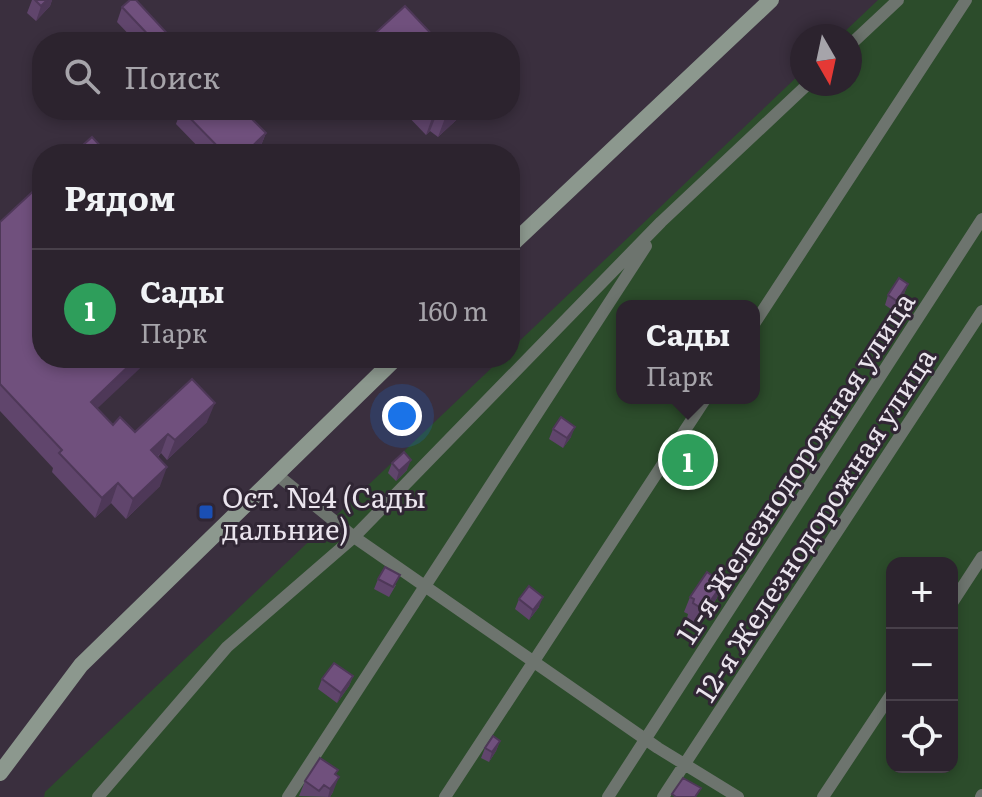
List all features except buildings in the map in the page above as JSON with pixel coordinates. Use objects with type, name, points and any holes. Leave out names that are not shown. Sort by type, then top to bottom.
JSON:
[{"type":"street","points":[[520,237],[771,0]]},
{"type":"street","points":[[862,34],[898,0]]},
{"type":"street","points":[[760,315],[966,0]]},
{"type":"street","points":[[520,367],[661,222],[795,96]]},
{"type":"street","name":"11-я Железнодорожная улица","points":[[608,797],[982,219]]},
{"type":"street","points":[[288,797],[427,588],[661,222]]},
{"type":"street","name":"12-я Железнодорожная улица","points":[[663,797],[982,311]]},
{"type":"street","points":[[0,773],[81,665],[386,368]]},
{"type":"street","points":[[98,797],[227,647],[354,537],[519,368]]},
{"type":"street","points":[[445,797],[702,404]]},
{"type":"street","points":[[276,474],[354,537],[647,740],[738,797]]},
{"type":"street","points":[[958,594],[982,557]]},
{"type":"street","points":[[823,797],[887,701]]},
{"type":"green space","points":[[878,0],[982,0],[982,797],[44,797],[45,792],[491,368],[520,368],[520,340],[790,83],[790,96],[862,96],[862,24],[853,24]]},
{"type":"place","name":"Сады","points":[[688,460]]},
{"type":"place","name":"Ост. №4 (Сады дальние)","points":[[206,512]]}]
